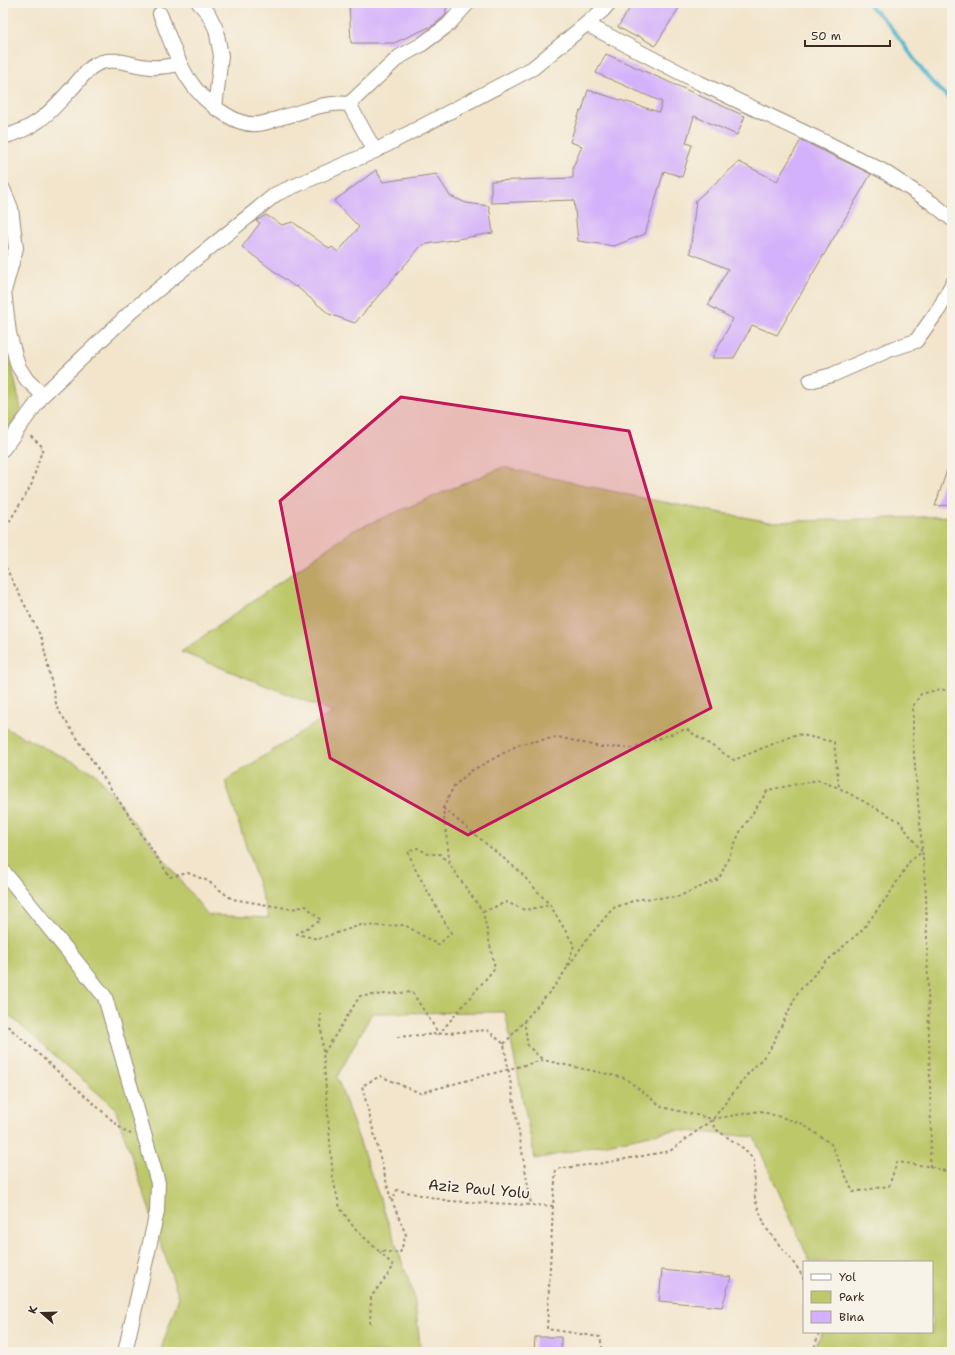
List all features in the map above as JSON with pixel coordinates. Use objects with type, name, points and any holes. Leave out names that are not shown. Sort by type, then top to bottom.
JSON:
[{"type":"street","points":[[199,3],[208,13],[216,29],[221,56],[216,108]]},
{"type":"street","points":[[3,449],[43,395],[134,309],[276,194],[375,152],[533,68],[609,3]]},
{"type":"street","points":[[160,14],[180,64],[191,85],[209,104],[235,120],[257,124],[331,103],[349,104],[399,57],[421,45],[448,25],[467,4]]},
{"type":"street","points":[[586,24],[700,83],[883,171],[932,202],[952,218]]},
{"type":"street","points":[[3,137],[20,132],[40,121],[86,72],[96,64],[114,61],[148,67],[163,67],[180,64]]},
{"type":"street","points":[[349,104],[375,152]]},
{"type":"street","points":[[3,189],[10,208],[16,248],[4,291],[9,333],[18,366],[27,380],[43,395]]},
{"type":"street","points":[[810,381],[832,375],[889,350],[916,341],[939,309],[952,284]]},
{"type":"street","points":[[3,871],[105,997],[158,1183],[157,1212],[124,1352]]},
{"type":"path","points":[[3,532],[31,486],[43,447],[19,426]]},
{"type":"path","points":[[3,562],[42,639],[57,708],[170,877],[188,873],[208,881],[232,899],[292,909],[306,906],[321,920],[297,934],[318,939],[361,925],[405,925],[438,945],[451,933],[414,868],[408,850],[418,848],[428,854],[440,854],[450,865],[483,912],[495,968],[439,1034]]},
{"type":"path","points":[[930,1167],[931,1131],[926,902],[913,743],[913,706],[921,694],[941,690],[952,692]]},
{"type":"path","points":[[450,865],[443,808],[454,786],[471,771],[520,744],[558,737],[600,747],[631,748],[686,728],[734,760],[797,734],[834,742],[839,788]]},
{"type":"path","points":[[504,1044],[554,987],[587,939],[613,908],[639,899],[677,897],[719,879],[740,832],[768,790],[818,780],[839,788],[899,821],[922,852]]},
{"type":"path","points":[[443,808],[519,871],[550,905],[574,945],[566,970]]},
{"type":"path","points":[[603,1352],[600,1337],[547,1329],[556,1169],[603,1163],[670,1151],[713,1119],[747,1074],[769,1051],[798,992],[826,962],[863,929],[890,894],[910,861],[922,852]]},
{"type":"path","points":[[483,912],[506,902],[525,910],[550,905]]},
{"type":"path","points":[[323,1054],[360,996],[412,992],[439,1034]]},
{"type":"path","points":[[320,1013],[333,1179],[340,1208],[355,1229],[394,1266],[371,1297],[370,1324]]},
{"type":"path","points":[[524,1020],[528,1046],[543,1060]]},
{"type":"path","points":[[3,1022],[124,1131],[132,1134],[144,1133]]},
{"type":"path","points":[[397,1037],[486,1030],[504,1044],[531,1205]]},
{"type":"path","points":[[379,1251],[400,1253],[406,1235],[392,1201],[362,1086],[380,1076],[420,1093],[543,1060],[625,1078],[662,1107],[713,1119],[760,1111],[801,1123],[831,1144],[854,1192],[889,1186],[896,1162],[930,1167],[948,1172],[952,1171]]},
{"type":"path","points":[[713,1119],[714,1128],[743,1148],[754,1160],[755,1200],[766,1228],[799,1270],[803,1278]]},
{"type":"path","name":"Aziz Paul Yolu","points":[[392,1201],[397,1190],[449,1201],[553,1206]]},
{"type":"path","points":[[811,1352],[814,1349],[819,1333]]},
{"type":"highlighted area","points":[[401,397],[629,431],[711,708],[468,835],[330,758],[280,501]]},
{"type":"green space","points":[[3,327],[21,409],[3,440]]},
{"type":"green space","points":[[503,467],[647,499],[770,522],[952,516],[952,1352],[812,1352],[822,1333],[933,1333],[933,1261],[810,1261],[754,1137],[674,1130],[535,1159],[505,1012],[372,1013],[337,1077],[414,1296],[421,1352],[160,1352],[179,1297],[115,1108],[3,1010],[3,727],[95,773],[208,915],[269,918],[225,781],[333,712],[181,652],[352,531]]},
{"type":"building","points":[[349,3],[446,3],[446,15],[434,25],[394,43],[351,43]]},
{"type":"building","points":[[633,3],[682,3],[655,46],[637,35],[636,37],[618,27]]},
{"type":"building","points":[[606,54],[745,116],[737,135],[694,116],[686,143],[692,145],[682,177],[664,171],[645,234],[614,246],[578,241],[574,200],[491,203],[491,181],[573,178],[573,167],[582,146],[570,142],[588,90],[659,112],[662,102],[596,73]]},
{"type":"building","points":[[801,140],[871,174],[777,335],[752,325],[734,358],[712,358],[733,319],[708,305],[728,269],[690,253],[696,200],[739,162],[777,181]]},
{"type":"building","points":[[376,170],[383,182],[436,174],[450,196],[466,203],[489,206],[493,233],[422,245],[355,323],[329,314],[296,286],[295,287],[242,247],[260,223],[256,221],[266,215],[282,225],[293,222],[330,249],[332,247],[338,252],[359,227],[334,201]]},
{"type":"building","points":[[950,461],[952,461],[952,505],[935,506]]},
{"type":"building","points":[[662,1270],[731,1277],[722,1307],[659,1301]]},
{"type":"building","points":[[535,1337],[561,1337],[561,1352],[534,1352]]},
{"type":"waterway","points":[[867,3],[887,22],[926,75],[952,100]]}]
